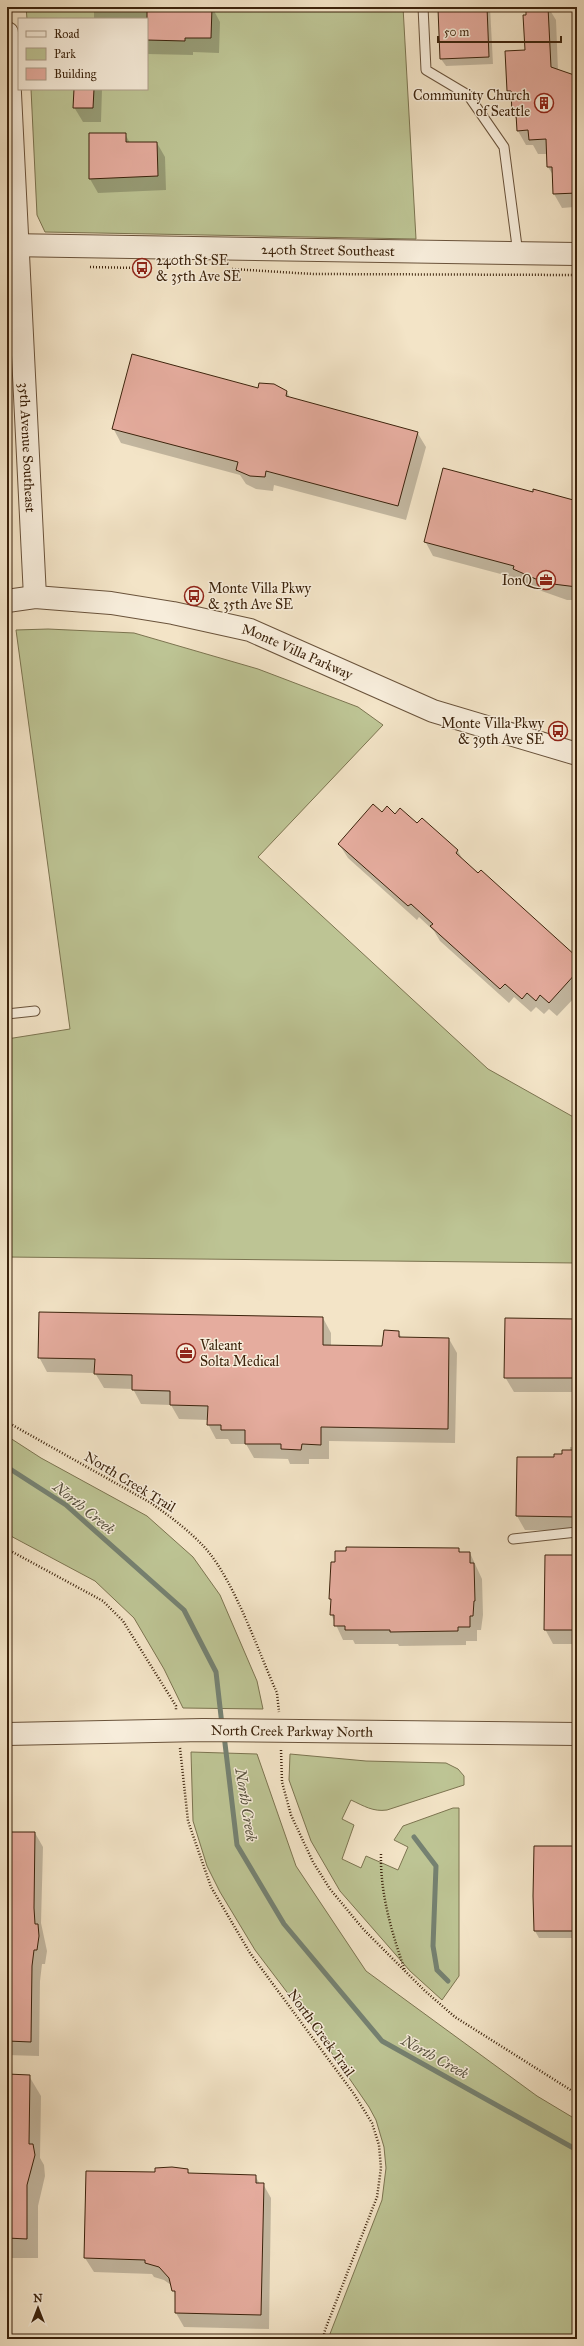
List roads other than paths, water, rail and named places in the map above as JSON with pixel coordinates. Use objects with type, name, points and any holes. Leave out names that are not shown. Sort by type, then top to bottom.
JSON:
[{"type":"street","name":"35th Avenue Southeast","points":[[7,33],[14,74],[12,245],[35,598]]},
{"type":"street","name":"240th Street Southeast","points":[[12,245],[577,254]]},
{"type":"street","name":"Monte Villa Parkway","points":[[7,601],[35,598],[111,603],[173,613],[250,630],[433,711],[577,754]]},
{"type":"street","name":"North Creek Parkway North","points":[[7,1734],[257,1730],[577,1734]]},
{"type":"lane","points":[[423,7],[426,70],[468,95],[504,147],[518,254]]},
{"type":"lane","points":[[7,1014],[35,1011]]},
{"type":"lane","points":[[513,1539],[577,1532]]},
{"type":"waterway","name":"North Creek","points":[[7,1467],[66,1505],[184,1610],[216,1672],[222,1725]]},
{"type":"waterway","name":"North Creek","points":[[224,1735],[237,1845],[284,1924],[382,2041],[577,2150]]},
{"type":"waterway","points":[[414,1837],[436,1866],[433,1946],[437,1970],[448,1981]]},
{"type":"place","name":"Community Church of Seattle","points":[[544,103]]},
{"type":"place","name":"240th St SE & 35th Ave SE","points":[[142,268]]},
{"type":"place","name":"IonQ","points":[[546,580]]},
{"type":"place","name":"Monte Villa Pkwy & 35th Ave SE","points":[[194,596]]},
{"type":"place","name":"Monte Villa Pkwy & 39th Ave SE","points":[[558,731]]},
{"type":"place","name":"Valeant Solta Medical","points":[[186,1353]]}]
